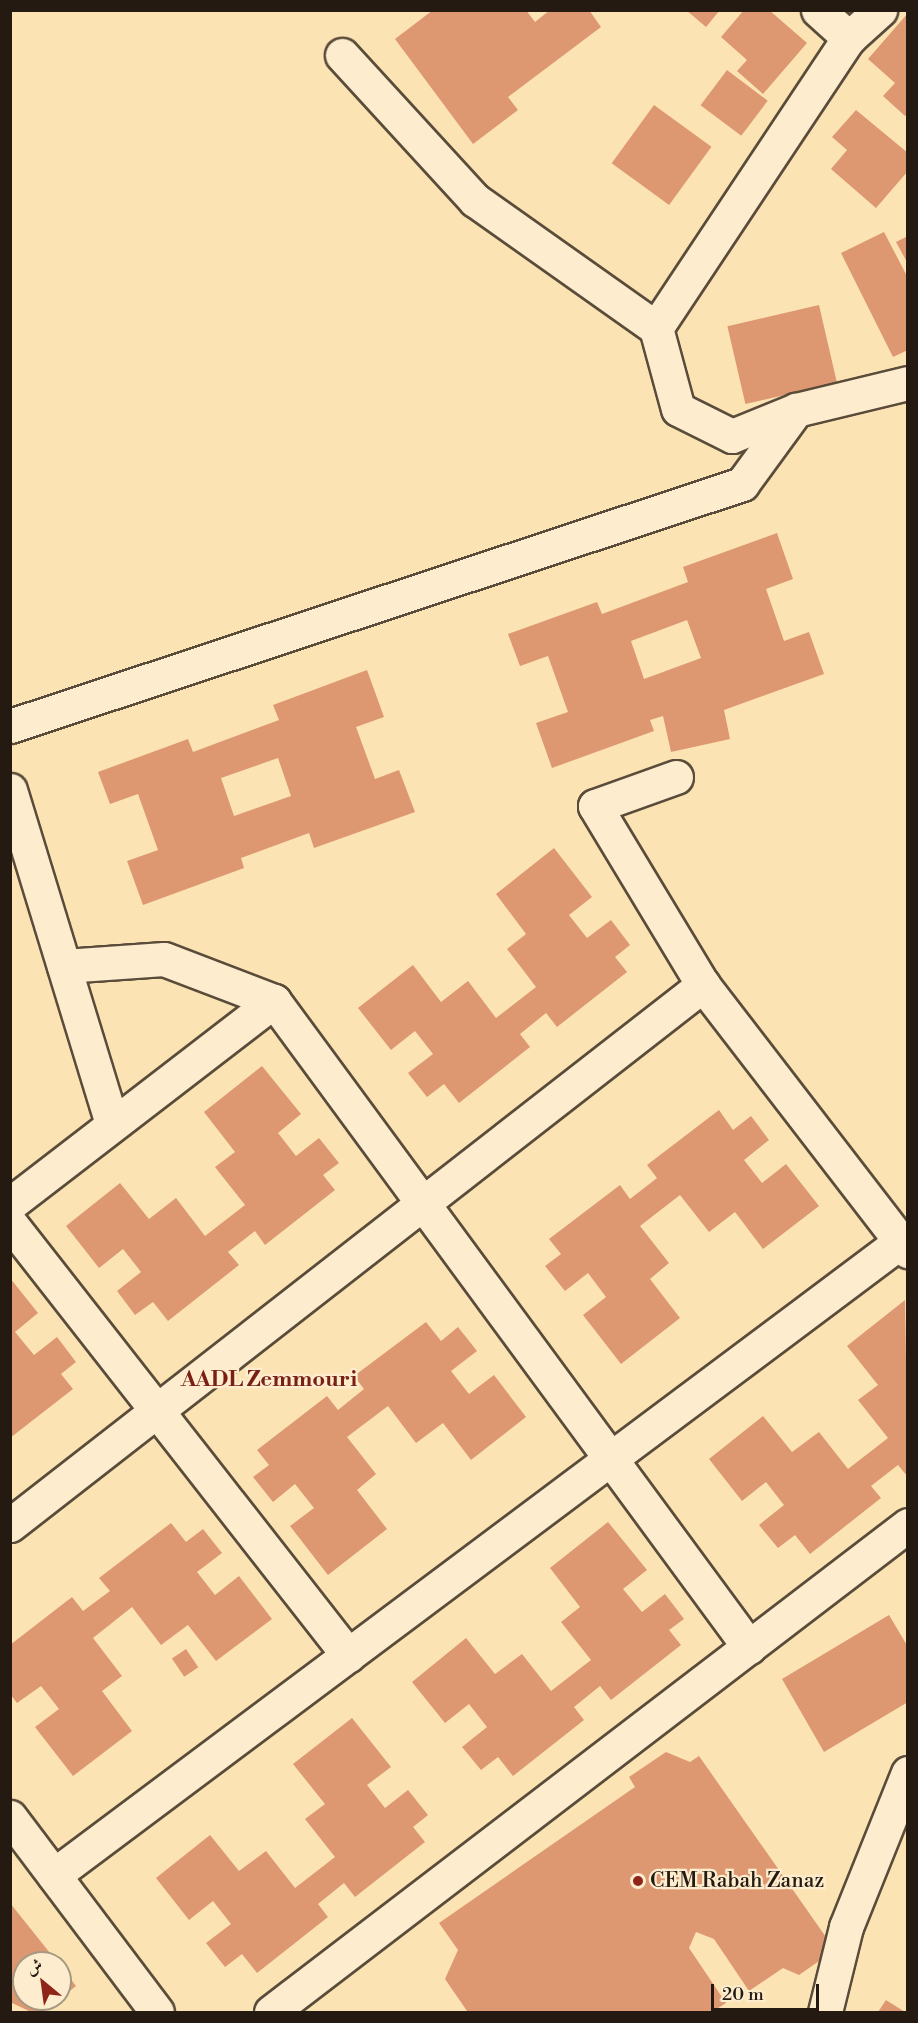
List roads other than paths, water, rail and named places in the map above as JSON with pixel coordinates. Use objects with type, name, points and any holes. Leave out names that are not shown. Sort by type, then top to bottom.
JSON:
[{"type":"street","points":[[818,10],[849,38]]},
{"type":"street","points":[[656,328],[849,38],[880,10]]},
{"type":"street","points":[[342,55],[476,200],[656,328],[678,409],[732,436],[796,410],[908,382]]},
{"type":"street","points":[[10,726],[742,484],[796,410]]},
{"type":"street","points":[[732,436],[742,484]]},
{"type":"street","points":[[54,1875],[609,1459],[904,1247],[703,985],[595,806],[676,777]]},
{"type":"street","points":[[10,790],[112,1123]]},
{"type":"street","points":[[64,966],[164,959],[274,1001],[749,1647]]},
{"type":"street","points":[[10,1525],[703,985]]},
{"type":"street","points":[[10,1204],[112,1123],[274,1001]]},
{"type":"street","points":[[10,1223],[348,1654]]},
{"type":"street","points":[[271,2013],[908,1525]]},
{"type":"street","points":[[825,2013],[846,1927],[908,1773]]},
{"type":"street","points":[[10,1817],[157,2013]]},
{"type":"place","name":"CEM Rabah Zanaz","points":[[638,1881]]},
{"type":"district","name":"AADL Zemmouri","points":[[269,1380]]}]
